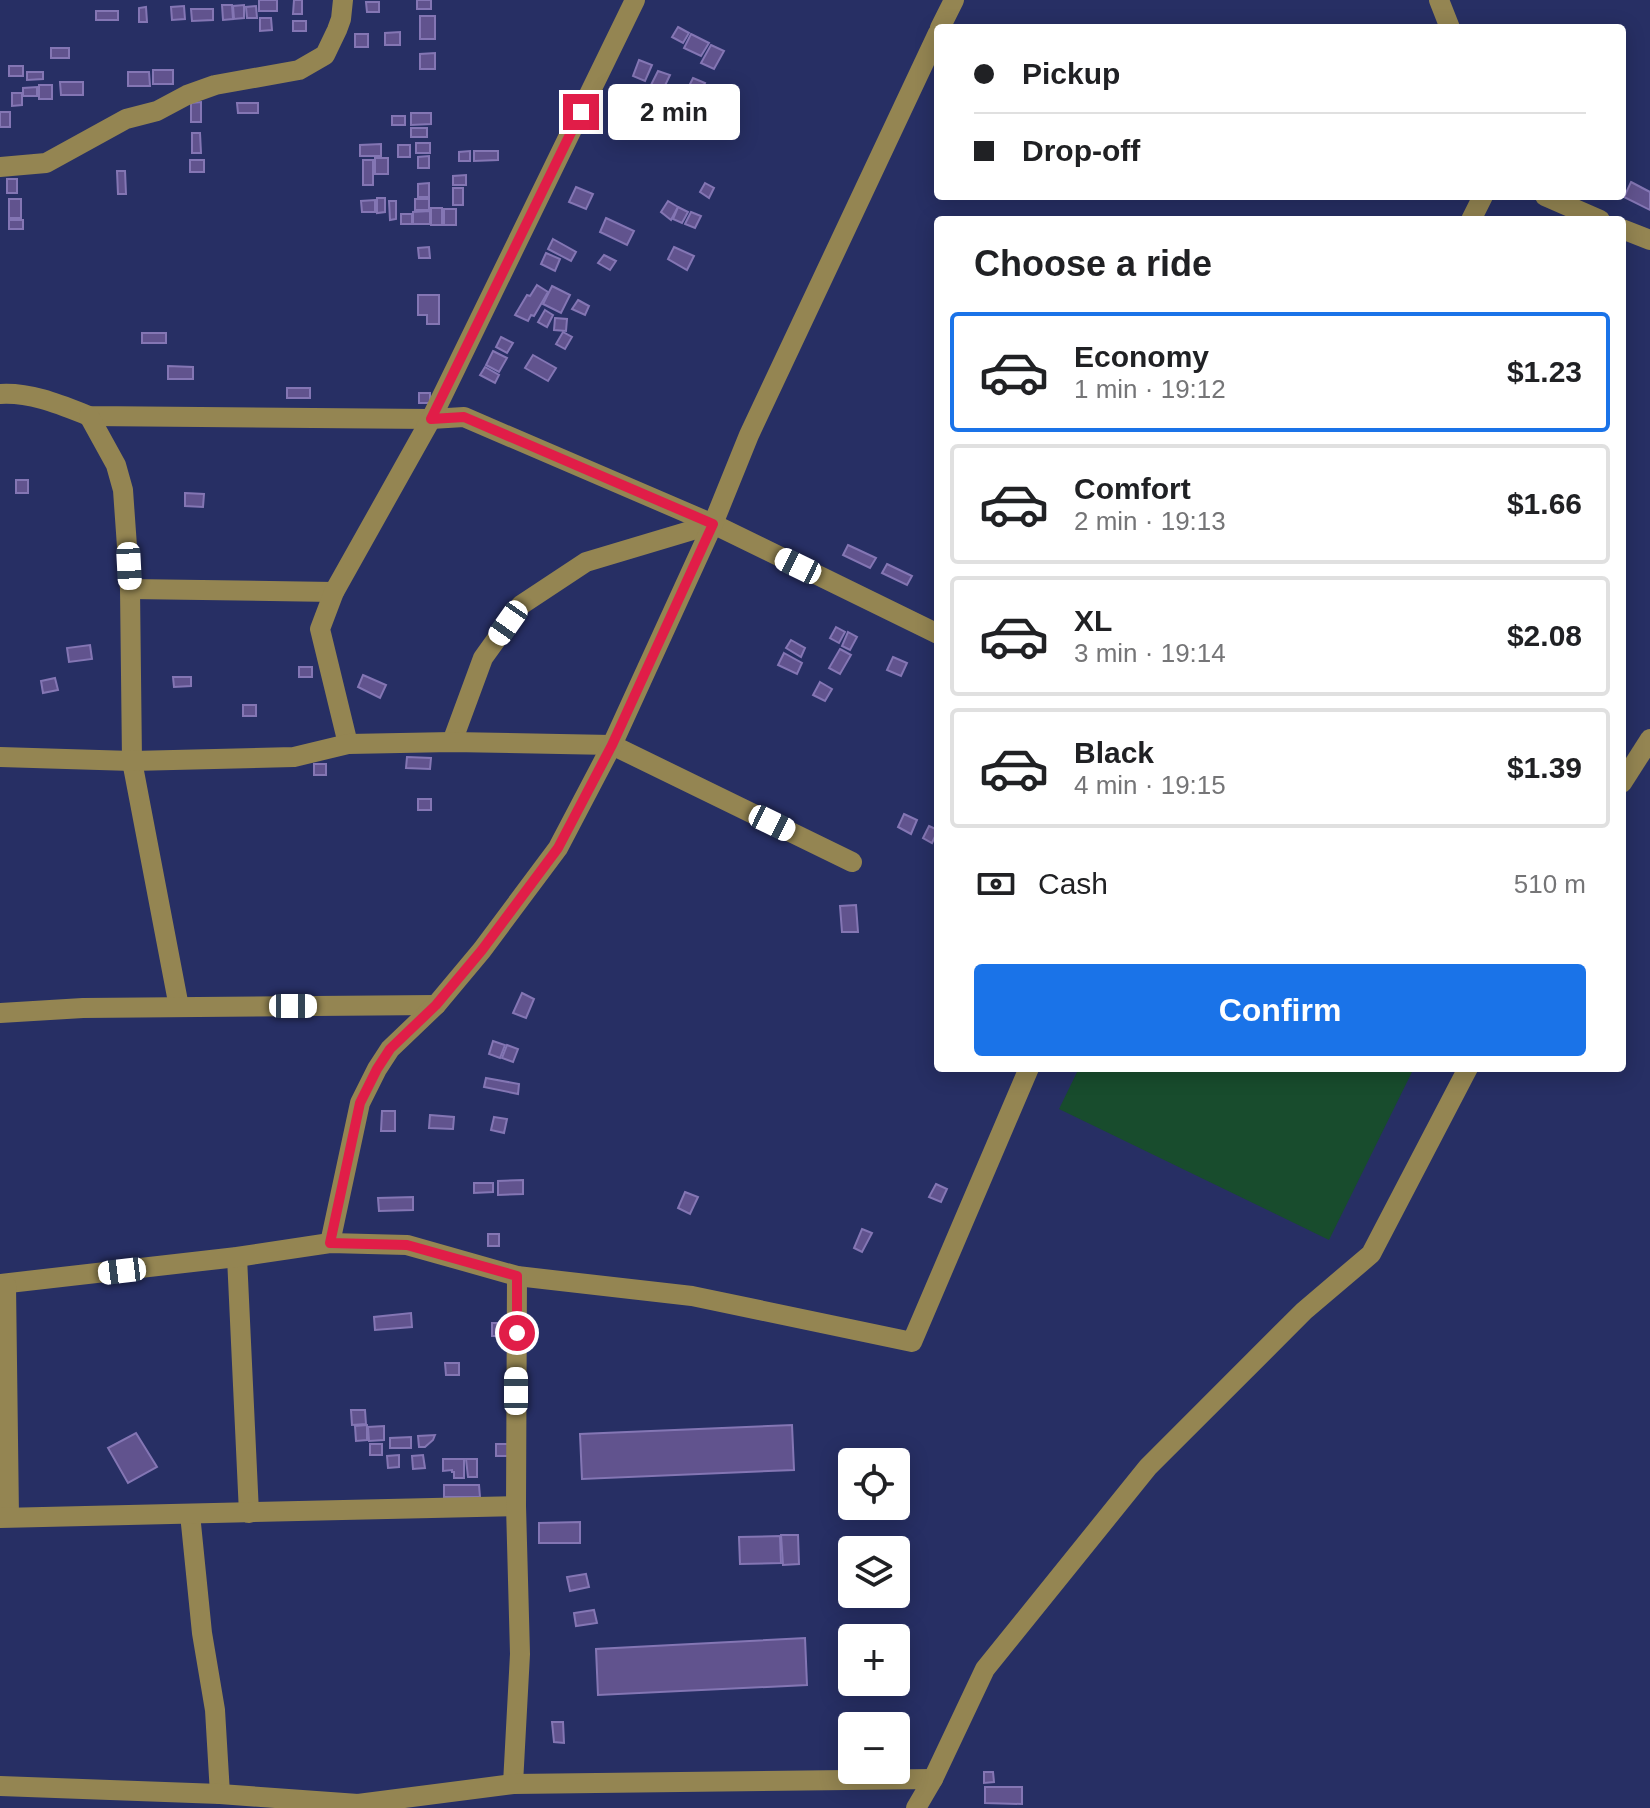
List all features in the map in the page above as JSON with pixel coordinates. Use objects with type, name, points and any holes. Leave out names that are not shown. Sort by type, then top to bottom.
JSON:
[{"type":"street","points":[[0,167],[46,163],[126,119],[157,111],[215,85],[299,70],[325,55],[341,19],[343,0]]},
{"type":"street","points":[[348,744],[320,629],[334,592],[431,419],[635,0]]},
{"type":"street","points":[[942,24],[954,0]]},
{"type":"street","points":[[1439,0],[1448,24]]},
{"type":"street","points":[[330,1243],[360,1103],[377,1069],[390,1049],[436,1005],[482,950],[558,848],[612,745],[713,524],[749,435],[934,41]]},
{"type":"street","points":[[1554,200],[1591,216]]},
{"type":"street","points":[[1626,231],[1650,240]]},
{"type":"street","points":[[0,394],[17,393],[89,416],[464,417],[713,524],[934,632]]},
{"type":"street","points":[[89,416],[116,465],[123,490],[130,589],[132,761],[179,1007]]},
{"type":"street","points":[[452,742],[483,658],[521,605],[586,562],[713,524]]},
{"type":"street","points":[[130,589],[334,592]]},
{"type":"street","points":[[1626,777],[1650,739]]},
{"type":"street","points":[[0,757],[132,761],[294,757],[348,744],[612,745],[852,862]]},
{"type":"street","points":[[0,1013],[83,1008],[436,1005]]},
{"type":"street","points":[[516,1506],[4,1517],[3,1284],[330,1243],[407,1245],[517,1276],[692,1296],[912,1342],[1027,1072]]},
{"type":"street","points":[[916,1808],[985,1669],[1148,1467],[1304,1311],[1371,1254],[1466,1072]]},
{"type":"street","points":[[237,1257],[249,1513]]},
{"type":"street","points":[[513,1784],[520,1654],[516,1506],[517,1276]]},
{"type":"street","points":[[190,1514],[202,1633],[215,1710],[220,1794]]},
{"type":"street","points":[[0,1786],[220,1794],[358,1804],[513,1784],[933,1779]]},
{"type":"green space","points":[[1077,1072],[1412,1072],[1329,1240],[1059,1109]]},
{"type":"building","points":[[259,0],[277,0],[277,11],[259,11]]},
{"type":"building","points":[[294,0],[302,0],[302,14],[293,14]]},
{"type":"building","points":[[417,0],[431,0],[431,9],[417,9]]},
{"type":"building","points":[[366,2],[379,2],[379,12],[367,12]]},
{"type":"building","points":[[222,5],[232,5],[233,19],[223,20]]},
{"type":"building","points":[[244,5],[244,18],[234,19],[233,6]]},
{"type":"building","points":[[184,6],[185,19],[172,20],[171,7]]},
{"type":"building","points":[[256,6],[257,18],[247,18],[246,7]]},
{"type":"building","points":[[146,7],[147,22],[139,22],[139,8]]},
{"type":"building","points":[[191,9],[213,9],[213,20],[192,21]]},
{"type":"building","points":[[96,11],[118,11],[118,20],[96,20]]},
{"type":"building","points":[[420,16],[435,16],[435,39],[420,39]]},
{"type":"building","points":[[260,18],[271,18],[272,30],[260,31]]},
{"type":"building","points":[[293,21],[306,21],[306,31],[293,31]]},
{"type":"building","points":[[678,27],[689,33],[683,43],[672,37]]},
{"type":"building","points":[[400,32],[400,45],[385,45],[385,33]]},
{"type":"building","points":[[355,34],[368,34],[368,47],[355,47]]},
{"type":"building","points":[[691,34],[709,43],[701,56],[684,48]]},
{"type":"building","points":[[711,45],[724,51],[714,69],[701,63]]},
{"type":"building","points":[[51,48],[69,48],[69,58],[51,58]]},
{"type":"building","points":[[435,53],[435,69],[420,69],[420,54]]},
{"type":"building","points":[[639,60],[652,65],[645,81],[633,76]]},
{"type":"building","points":[[9,66],[23,66],[23,76],[9,76]]},
{"type":"building","points":[[153,70],[173,70],[173,84],[153,84]]},
{"type":"building","points":[[658,71],[670,75],[662,92],[650,87]]},
{"type":"building","points":[[27,72],[43,72],[43,79],[27,80]]},
{"type":"building","points":[[128,72],[149,72],[150,86],[128,86]]},
{"type":"building","points":[[693,78],[705,83],[699,94],[688,88]]},
{"type":"building","points":[[60,82],[83,82],[83,95],[61,95]]},
{"type":"building","points":[[39,85],[52,85],[52,99],[39,99]]},
{"type":"building","points":[[37,87],[37,96],[23,96],[23,88]]},
{"type":"building","points":[[12,93],[22,93],[22,105],[12,106]]},
{"type":"building","points":[[686,93],[697,98],[692,108],[681,104]]},
{"type":"building","points":[[201,102],[201,122],[191,122],[191,103]]},
{"type":"building","points":[[237,103],[258,103],[258,113],[238,113]]},
{"type":"building","points":[[0,112],[10,112],[10,127],[0,127]]},
{"type":"building","points":[[411,113],[431,113],[431,124],[411,125]]},
{"type":"building","points":[[392,116],[405,116],[405,125],[392,125]]},
{"type":"building","points":[[411,128],[427,128],[427,137],[411,137]]},
{"type":"building","points":[[192,133],[200,133],[201,153],[192,153]]},
{"type":"building","points":[[416,143],[430,143],[430,153],[416,153]]},
{"type":"building","points":[[381,144],[381,156],[360,156],[360,145]]},
{"type":"building","points":[[398,145],[410,145],[410,157],[398,157]]},
{"type":"building","points":[[470,151],[470,161],[459,161],[459,152]]},
{"type":"building","points":[[474,151],[498,151],[498,160],[474,161]]},
{"type":"building","points":[[429,156],[429,168],[418,168],[418,157]]},
{"type":"building","points":[[375,158],[388,158],[388,174],[375,174]]},
{"type":"building","points":[[190,160],[204,160],[204,172],[190,172]]},
{"type":"building","points":[[363,160],[373,160],[373,185],[363,185]]},
{"type":"building","points":[[117,171],[125,171],[126,194],[118,194]]},
{"type":"building","points":[[466,175],[466,185],[453,185],[453,176]]},
{"type":"building","points":[[7,179],[17,179],[17,193],[7,193]]},
{"type":"building","points":[[1631,182],[1650,192],[1650,210],[1626,198]]},
{"type":"building","points":[[429,183],[429,197],[418,197],[418,184]]},
{"type":"building","points":[[705,183],[714,188],[709,198],[700,192]]},
{"type":"building","points":[[576,187],[593,194],[586,209],[569,202]]},
{"type":"building","points":[[453,188],[463,188],[463,205],[453,205]]},
{"type":"building","points":[[377,198],[385,198],[385,212],[377,213]]},
{"type":"building","points":[[9,199],[21,199],[21,218],[9,218]]},
{"type":"building","points":[[415,199],[429,199],[429,210],[415,210]]},
{"type":"building","points":[[375,200],[375,212],[362,212],[361,201]]},
{"type":"building","points":[[389,201],[396,201],[396,219],[390,220]]},
{"type":"building","points":[[668,201],[678,207],[671,220],[661,212]]},
{"type":"building","points":[[678,207],[688,212],[682,223],[673,219]]},
{"type":"building","points":[[431,208],[442,208],[442,225],[431,225]]},
{"type":"building","points":[[444,209],[456,209],[456,225],[444,225]]},
{"type":"building","points":[[430,211],[430,224],[413,224],[413,212]]},
{"type":"building","points":[[691,212],[701,216],[695,228],[685,224]]},
{"type":"building","points":[[401,214],[412,214],[412,224],[401,224]]},
{"type":"building","points":[[606,218],[634,231],[627,245],[600,232]]},
{"type":"building","points":[[9,220],[23,220],[23,229],[9,229]]},
{"type":"building","points":[[553,239],[576,252],[571,261],[548,249]]},
{"type":"building","points":[[429,247],[430,258],[419,258],[418,248]]},
{"type":"building","points":[[674,247],[694,256],[687,270],[668,259]]},
{"type":"building","points":[[546,253],[560,259],[555,271],[541,264]]},
{"type":"building","points":[[604,255],[616,261],[610,270],[598,263]]},
{"type":"building","points":[[537,285],[548,292],[534,316],[531,315],[528,321],[515,315],[527,295],[530,296]]},
{"type":"building","points":[[552,286],[570,295],[561,313],[543,304]]},
{"type":"building","points":[[418,295],[439,295],[439,324],[427,324],[427,315],[418,315]]},
{"type":"building","points":[[578,300],[589,306],[585,315],[572,309]]},
{"type":"building","points":[[545,310],[553,315],[547,327],[538,322]]},
{"type":"building","points":[[555,318],[567,319],[566,331],[554,330]]},
{"type":"building","points":[[563,332],[572,337],[565,349],[556,344]]},
{"type":"building","points":[[142,333],[166,333],[166,343],[142,343]]},
{"type":"building","points":[[501,337],[513,343],[507,353],[496,347]]},
{"type":"building","points":[[493,351],[507,358],[499,372],[486,365]]},
{"type":"building","points":[[533,355],[556,368],[548,381],[525,368]]},
{"type":"building","points":[[168,366],[193,367],[193,379],[168,379]]},
{"type":"building","points":[[485,367],[499,375],[495,383],[480,375]]},
{"type":"building","points":[[287,388],[310,388],[310,398],[287,398]]},
{"type":"building","points":[[419,393],[430,393],[430,403],[419,403]]},
{"type":"building","points":[[16,480],[28,480],[28,493],[16,493]]},
{"type":"building","points":[[185,493],[204,494],[203,507],[185,506]]},
{"type":"building","points":[[848,545],[876,558],[870,568],[843,555]]},
{"type":"building","points":[[887,564],[912,576],[907,585],[882,573]]},
{"type":"building","points":[[836,627],[845,632],[839,643],[830,638]]},
{"type":"building","points":[[848,632],[857,637],[850,650],[842,646]]},
{"type":"building","points":[[791,640],[805,648],[801,657],[786,648]]},
{"type":"building","points":[[90,645],[92,659],[69,662],[67,648]]},
{"type":"building","points":[[840,649],[851,655],[840,674],[829,668]]},
{"type":"building","points":[[784,653],[802,663],[797,674],[778,665]]},
{"type":"building","points":[[893,657],[907,663],[901,676],[887,670]]},
{"type":"building","points":[[299,667],[312,667],[312,677],[299,677]]},
{"type":"building","points":[[363,675],[386,685],[380,698],[358,687]]},
{"type":"building","points":[[173,677],[191,677],[191,686],[174,687]]},
{"type":"building","points":[[55,678],[58,690],[43,693],[41,681]]},
{"type":"building","points":[[820,682],[832,689],[825,701],[813,695]]},
{"type":"building","points":[[243,705],[256,705],[256,716],[243,716]]},
{"type":"building","points":[[407,757],[431,758],[430,769],[406,768]]},
{"type":"building","points":[[314,764],[326,764],[326,775],[314,775]]},
{"type":"building","points":[[418,799],[431,799],[431,810],[418,810]]},
{"type":"building","points":[[904,814],[917,820],[911,834],[898,827]]},
{"type":"building","points":[[929,826],[934,828],[932,843],[923,838]]},
{"type":"building","points":[[856,905],[858,932],[842,932],[840,906]]},
{"type":"building","points":[[522,993],[534,999],[526,1018],[513,1013]]},
{"type":"building","points":[[493,1041],[505,1045],[500,1058],[489,1054]]},
{"type":"building","points":[[507,1045],[518,1049],[513,1062],[502,1058]]},
{"type":"building","points":[[486,1078],[519,1084],[518,1094],[484,1087]]},
{"type":"building","points":[[382,1111],[395,1111],[395,1131],[381,1131]]},
{"type":"building","points":[[430,1115],[454,1117],[453,1129],[429,1128]]},
{"type":"building","points":[[494,1117],[507,1119],[504,1133],[491,1130]]},
{"type":"building","points":[[523,1180],[523,1194],[498,1195],[498,1181]]},
{"type":"building","points":[[474,1183],[493,1183],[493,1192],[474,1193]]},
{"type":"building","points":[[936,1184],[947,1189],[941,1202],[929,1197]]},
{"type":"building","points":[[685,1192],[698,1197],[690,1214],[678,1208]]},
{"type":"building","points":[[413,1197],[413,1210],[379,1211],[378,1198]]},
{"type":"building","points":[[862,1229],[872,1233],[862,1252],[854,1248]]},
{"type":"building","points":[[488,1234],[499,1234],[499,1246],[488,1246]]},
{"type":"building","points":[[411,1313],[412,1327],[375,1330],[374,1317]]},
{"type":"building","points":[[492,1323],[504,1323],[504,1336],[492,1336]]},
{"type":"building","points":[[445,1363],[459,1363],[459,1375],[446,1375]]},
{"type":"building","points":[[351,1410],[365,1410],[366,1424],[352,1425]]},
{"type":"building","points":[[367,1425],[367,1440],[356,1441],[355,1426]]},
{"type":"building","points":[[792,1425],[794,1470],[582,1479],[580,1434]]},
{"type":"building","points":[[384,1426],[384,1440],[369,1441],[368,1427]]},
{"type":"building","points":[[136,1433],[157,1467],[128,1483],[108,1448]]},
{"type":"building","points":[[435,1435],[425,1447],[419,1447],[418,1436]]},
{"type":"building","points":[[411,1437],[411,1448],[390,1448],[390,1438]]},
{"type":"building","points":[[370,1444],[382,1444],[382,1455],[370,1455]]},
{"type":"building","points":[[496,1444],[511,1444],[511,1456],[496,1456]]},
{"type":"building","points":[[399,1455],[399,1467],[388,1468],[387,1456]]},
{"type":"building","points":[[423,1455],[425,1468],[413,1469],[412,1456]]},
{"type":"building","points":[[443,1459],[464,1459],[464,1478],[454,1478],[452,1470],[443,1471]]},
{"type":"building","points":[[466,1459],[477,1459],[477,1477],[468,1477]]},
{"type":"building","points":[[444,1485],[479,1485],[480,1497],[444,1497]]},
{"type":"building","points":[[580,1522],[580,1543],[539,1543],[539,1523]]},
{"type":"building","points":[[781,1535],[798,1535],[799,1564],[783,1565]]},
{"type":"building","points":[[780,1536],[781,1563],[740,1564],[739,1537]]},
{"type":"building","points":[[586,1574],[589,1587],[570,1591],[567,1577]]},
{"type":"building","points":[[594,1610],[597,1623],[576,1626],[574,1613]]},
{"type":"building","points":[[805,1638],[807,1685],[598,1695],[596,1649]]},
{"type":"building","points":[[552,1722],[563,1722],[564,1743],[554,1742]]},
{"type":"building","points":[[984,1772],[993,1772],[994,1782],[984,1783]]},
{"type":"building","points":[[985,1787],[1022,1787],[1022,1804],[985,1803]]},
{"type":"route","points":[[517,1333],[517,1276],[407,1245],[330,1243],[360,1103],[377,1069],[390,1049],[436,1005],[482,950],[558,848],[612,745],[713,524],[464,417],[431,419],[581,112]]}]
